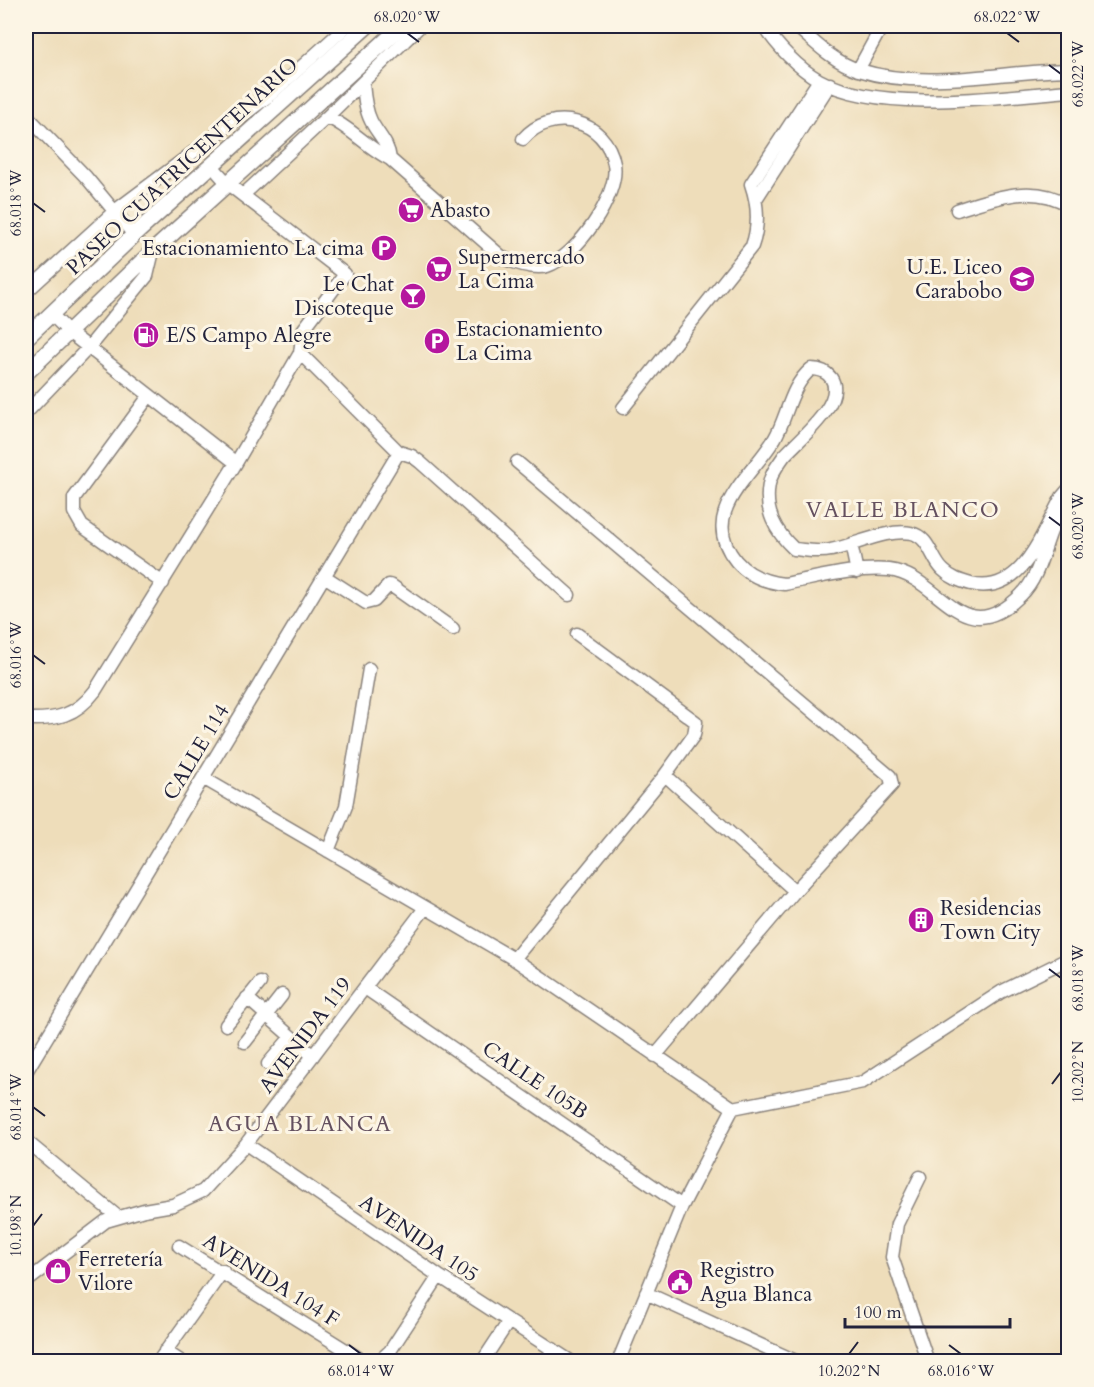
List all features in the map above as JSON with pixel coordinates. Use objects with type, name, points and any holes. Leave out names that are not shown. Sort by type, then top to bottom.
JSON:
[{"type":"street","name":"PASEO CUATRICENTENARIO","points":[[26,292],[116,210],[270,94],[347,26]]},
{"type":"street","name":"PASEO CUATRICENTENARIO","points":[[26,339],[134,235],[213,167],[367,26]]},
{"type":"street","name":"PASEO CUATRICENTENARIO","points":[[26,373],[153,251],[402,26]]},
{"type":"street","points":[[243,195],[363,83],[420,26]]},
{"type":"street","points":[[764,26],[789,56],[824,82],[849,91],[886,98],[935,100],[1068,91]]},
{"type":"street","points":[[796,26],[824,51],[858,70],[892,76],[934,78],[1068,70]]},
{"type":"street","points":[[858,70],[882,26]]},
{"type":"street","points":[[623,408],[752,246],[756,233],[756,199],[751,184],[755,175],[824,82]]},
{"type":"street","points":[[363,83],[364,99],[371,121],[388,145],[390,159]]},
{"type":"street","points":[[26,115],[116,210],[134,235]]},
{"type":"street","points":[[327,117],[338,122],[373,151],[390,159],[503,258],[517,264],[544,267],[563,259],[594,222],[610,193],[614,164],[604,141],[589,128],[571,120],[549,120],[532,129],[523,139]]},
{"type":"street","points":[[26,719],[67,716],[86,702],[163,583],[236,463],[300,353],[303,330],[345,274],[228,184],[213,167]]},
{"type":"street","points":[[957,210],[996,197],[1037,194],[1050,194],[1068,205]]},
{"type":"street","name":"PASEO CUATRICENTENARIO","points":[[26,413],[89,346],[147,276],[153,251]]},
{"type":"street","points":[[52,315],[70,333],[236,463]]},
{"type":"street","points":[[300,353],[399,452],[412,456],[420,462],[569,595]]},
{"type":"street","points":[[1068,490],[1022,568],[1003,583],[980,586],[956,580],[941,569],[923,539],[912,533],[898,533],[830,550],[794,549],[771,522],[767,497],[773,471],[786,454],[807,435],[832,401],[833,381],[828,374],[818,369],[811,369],[798,384],[778,432],[767,451],[725,507],[722,531],[725,545],[744,570],[771,583],[784,584],[857,572],[888,570],[913,578],[939,600],[967,615],[988,616],[1012,603],[1023,593],[1034,576],[1050,530],[1068,502]]},
{"type":"street","points":[[149,396],[74,498],[74,512],[82,526],[163,583]]},
{"type":"street","name":"CALLE 114","points":[[26,1072],[399,452]]},
{"type":"street","points":[[517,462],[890,776],[892,785],[795,891],[655,1056]]},
{"type":"street","points":[[851,544],[857,572]]},
{"type":"street","points":[[324,576],[366,603],[374,601],[389,585],[392,586],[453,629]]},
{"type":"street","points":[[1003,583],[1012,603]]},
{"type":"street","points":[[514,959],[665,775],[694,735],[696,722],[577,634]]},
{"type":"street","points":[[328,851],[346,806],[369,669]]},
{"type":"street","points":[[665,775],[795,891]]},
{"type":"street","points":[[203,778],[514,959],[733,1108],[863,1082],[1001,993],[1068,959]]},
{"type":"street","name":"AVENIDA 119","points":[[26,1282],[106,1221],[173,1205],[203,1191],[246,1144],[425,908]]},
{"type":"street","points":[[226,1025],[260,983]]},
{"type":"street","name":"CALLE 105B","points":[[365,988],[682,1206]]},
{"type":"street","points":[[245,1042],[282,995]]},
{"type":"street","points":[[247,998],[313,1056]]},
{"type":"street","points":[[268,1064],[291,1037]]},
{"type":"street","points":[[618,1362],[682,1206],[733,1108]]},
{"type":"street","points":[[26,1141],[117,1217]]},
{"type":"street","name":"AVENIDA 105","points":[[246,1144],[439,1276],[572,1362]]},
{"type":"street","points":[[920,1177],[897,1224],[892,1257],[928,1362]]},
{"type":"street","name":"AVENIDA 104 F","points":[[179,1246],[223,1271],[362,1360],[376,1362],[390,1351],[439,1276]]},
{"type":"street","points":[[182,1362],[162,1356],[223,1271]]},
{"type":"street","points":[[646,1293],[798,1362]]},
{"type":"street","points":[[482,1362],[509,1321]]},
{"type":"street","points":[[546,1362],[553,1349]]},
{"type":"place","name":"Abasto","points":[[411,210]]},
{"type":"place","name":"Estacionamiento La cima","points":[[384,248]]},
{"type":"place","name":"Supermercado La Cima","points":[[439,269]]},
{"type":"place","name":"U.E. Liceo Carabobo","points":[[1022,279]]},
{"type":"place","name":"Le Chat Discoteque","points":[[413,296]]},
{"type":"place","name":"E/S Campo Alegre","points":[[146,335]]},
{"type":"place","name":"Estacionamiento La Cima","points":[[437,341]]},
{"type":"place","name":"Residencias Town City","points":[[921,920]]},
{"type":"place","name":"Ferretería Vilore","points":[[58,1271]]},
{"type":"place","name":"Registro Agua Blanca","points":[[680,1282]]},
{"type":"district","name":"VALLE BLANCO","points":[[903,509]]},
{"type":"district","name":"AGUA BLANCA","points":[[300,1123]]}]
